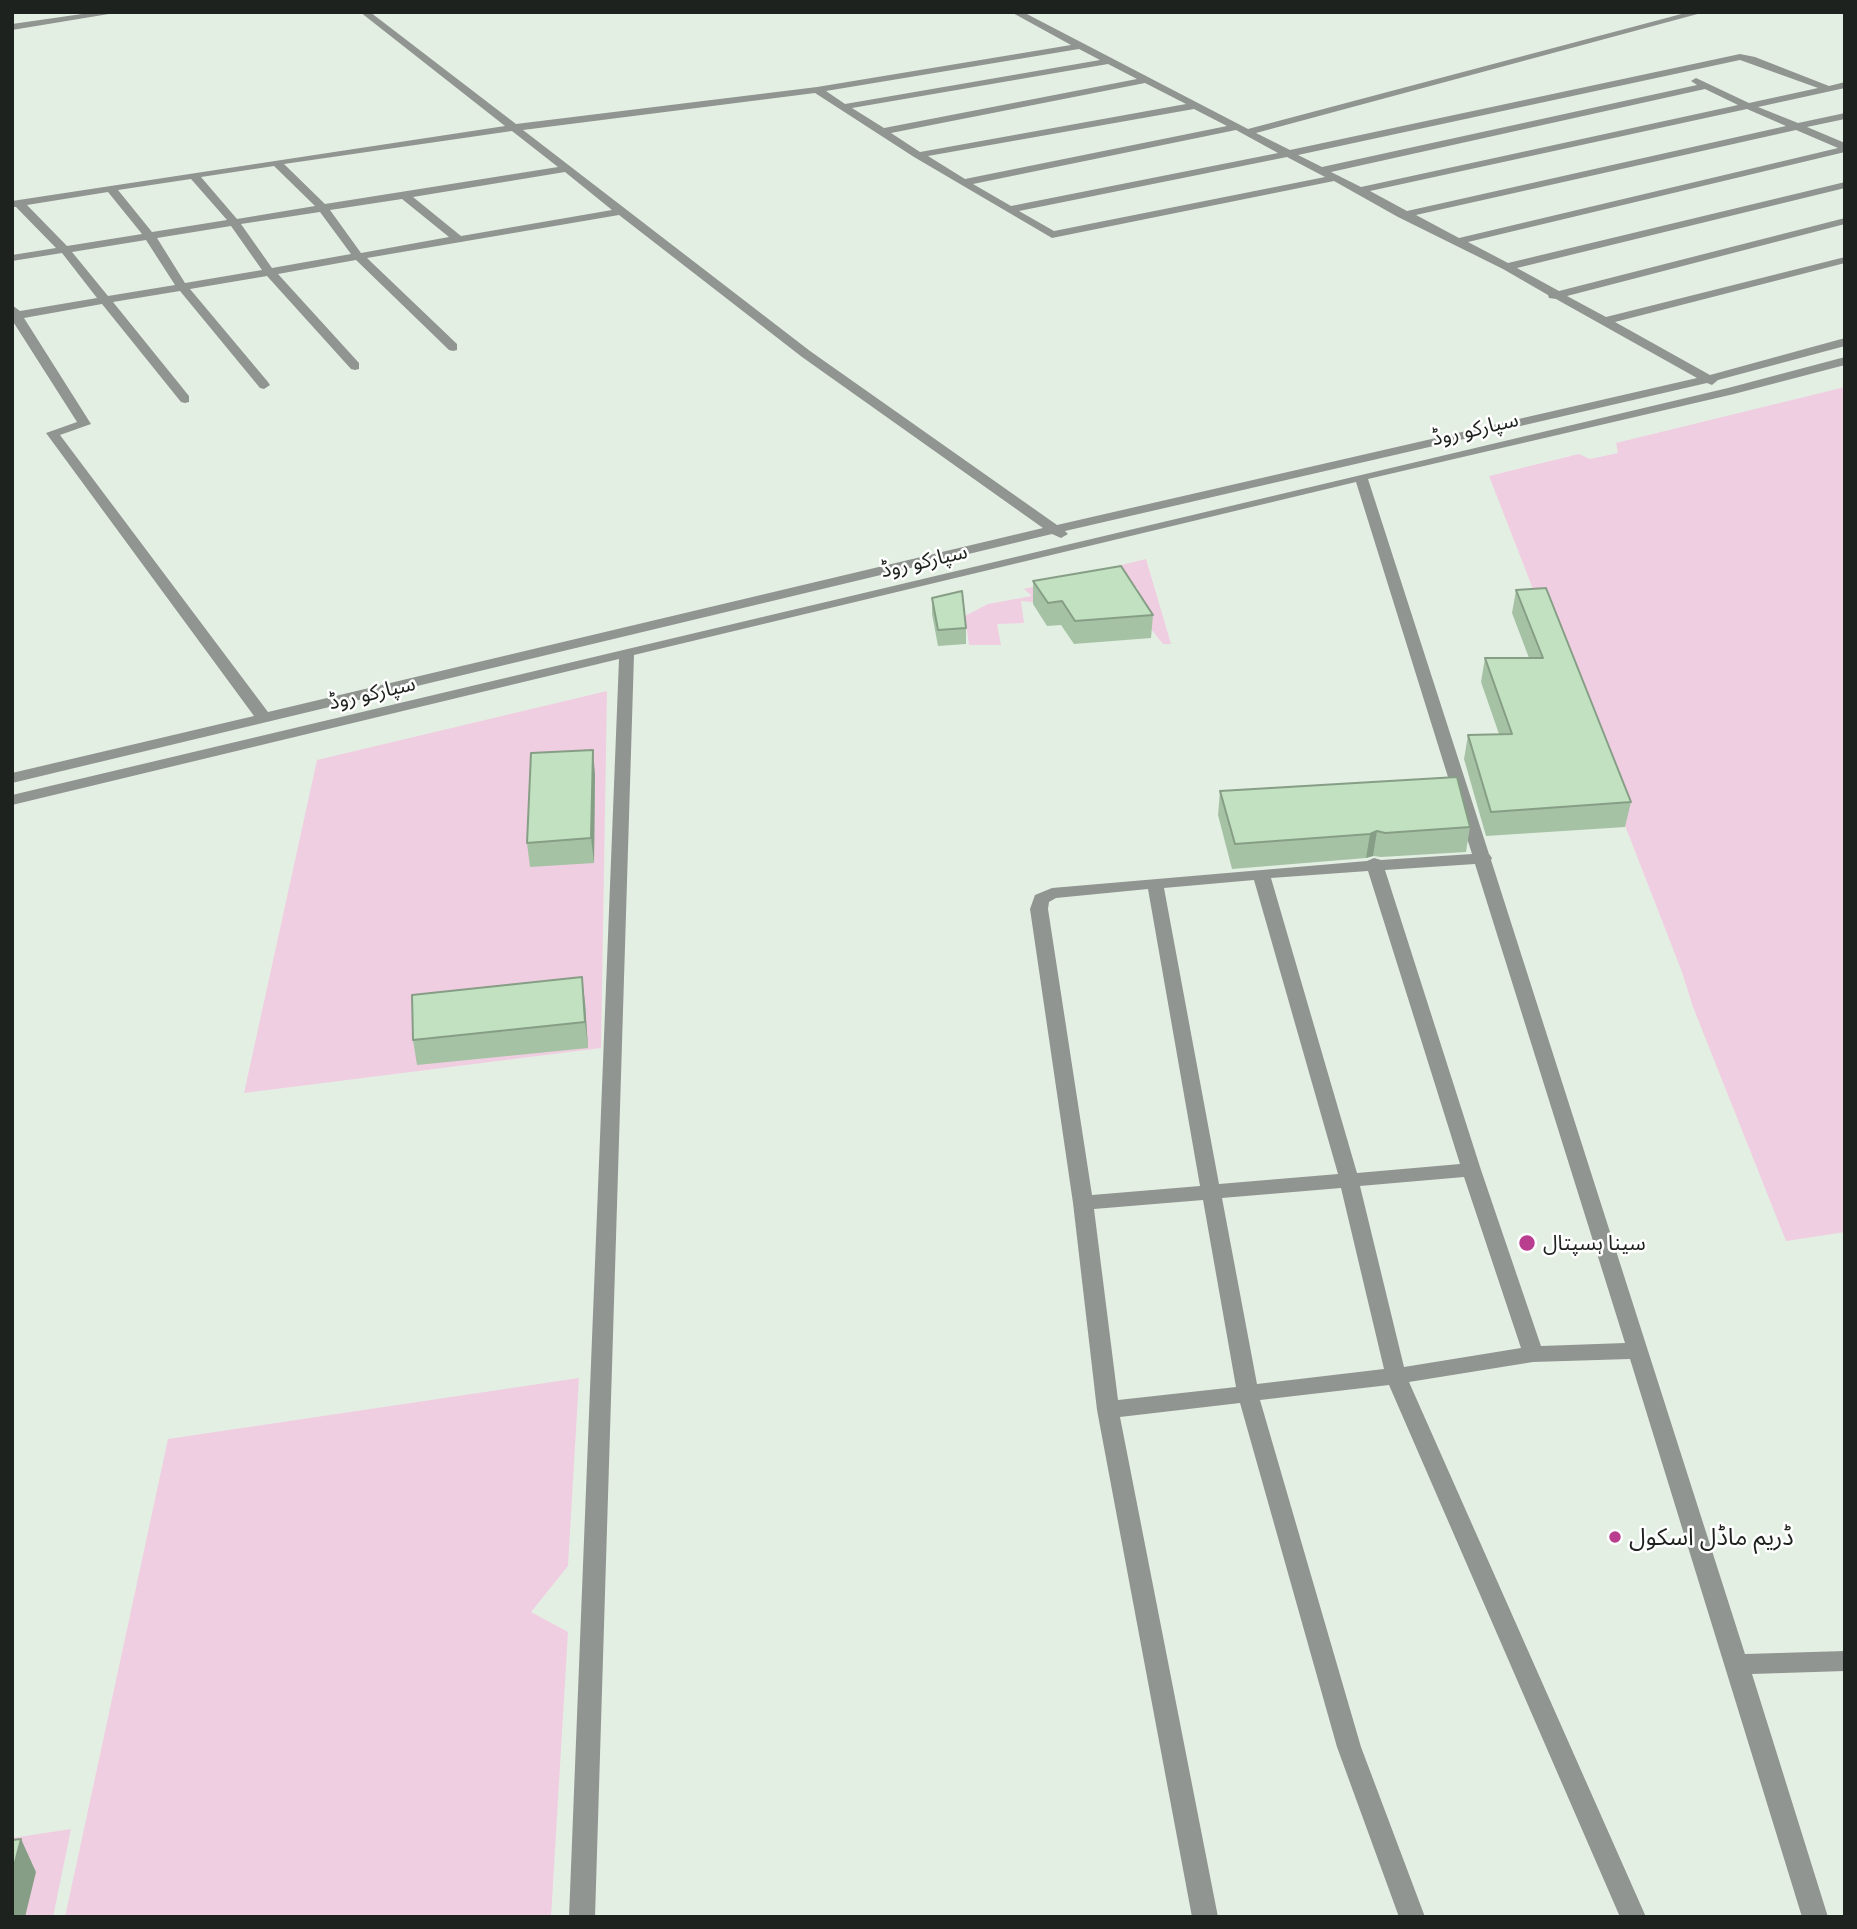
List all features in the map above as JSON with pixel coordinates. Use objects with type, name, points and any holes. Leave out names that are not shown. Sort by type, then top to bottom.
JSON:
[{"type":"street","points":[[12,27],[117,12]]},
{"type":"street","points":[[364,12],[806,354],[1078,546]]},
{"type":"street","points":[[1015,12],[1402,215],[1507,267],[1553,296],[1730,391]]},
{"type":"street","points":[[965,182],[1242,130],[1701,12]]},
{"type":"street","points":[[16,203],[512,128],[817,90],[1079,46]]},
{"type":"street","points":[[1012,209],[1747,57],[1829,89]]},
{"type":"street","points":[[842,107],[1109,61]]},
{"type":"street","points":[[1675,70],[1750,107],[1845,148]]},
{"type":"street","points":[[881,132],[1146,80]]},
{"type":"street","points":[[1357,191],[1845,85]]},
{"type":"street","points":[[1319,170],[1706,86]]},
{"type":"street","points":[[817,90],[918,155],[1012,209],[1046,233],[1060,234],[1334,178]]},
{"type":"street","points":[[918,155],[1194,106]]},
{"type":"street","points":[[1402,215],[1845,116]]},
{"type":"street","points":[[1455,242],[1845,148]]},
{"type":"street","points":[[276,162],[324,209],[358,256],[453,347]]},
{"type":"street","points":[[12,258],[566,169]]},
{"type":"street","points":[[194,175],[234,222],[269,271],[355,366]]},
{"type":"street","points":[[1507,267],[1845,185]]},
{"type":"street","points":[[110,187],[149,235],[181,285],[264,385]]},
{"type":"street","points":[[406,196],[458,239]]},
{"type":"street","points":[[16,203],[64,249],[185,399]]},
{"type":"street","points":[[264,718],[52,433],[85,424],[14,313],[623,211]]},
{"type":"street","points":[[1553,296],[1845,221]]},
{"type":"street","points":[[1602,322],[1845,260]]},
{"type":"street","name":"سپارکو روڈ","points":[[12,778],[1055,529],[1708,379],[1845,342]]},
{"type":"street","name":"سپارکو روڈ","points":[[16,799],[1730,391],[1845,361]]},
{"type":"street","points":[[1361,477],[1640,1351],[1815,1917]]},
{"type":"street","points":[[582,1917],[627,653]]},
{"type":"street","points":[[12,817],[16,799]]},
{"type":"street","points":[[1205,1917],[1108,1410],[1083,1203],[1039,909],[1041,899],[1052,893],[1374,863],[1483,858]]},
{"type":"street","points":[[1374,863],[1471,1170],[1533,1354]]},
{"type":"street","points":[[1261,874],[1349,1180],[1396,1376],[1633,1917]]},
{"type":"street","points":[[1155,884],[1248,1395],[1349,1747],[1412,1917]]},
{"type":"street","points":[[1083,1203],[1471,1170]]},
{"type":"street","points":[[1108,1410],[1396,1376],[1533,1354],[1640,1351]]},
{"type":"street","points":[[1737,1664],[1845,1661]]},
{"type":"shaded area","points":[[1845,387],[1845,1232],[1786,1241],[1489,476],[1579,454],[1590,459],[1618,453],[1616,443]]},
{"type":"shaded area","points":[[1146,559],[1171,644],[1163,644],[1135,609],[1138,588],[1108,581],[1103,588],[1032,602],[1021,601],[1024,623],[997,624],[1001,645],[969,645],[965,616],[988,604],[1032,596],[1024,589]]},
{"type":"shaded area","points":[[607,691],[601,1048],[244,1093],[317,760]]},
{"type":"shaded area","points":[[579,1378],[568,1566],[531,1612],[568,1632],[551,1917],[65,1917],[168,1439]]},
{"type":"shaded area","points":[[71,1829],[53,1917],[12,1917],[12,1838]]},
{"type":"building","points":[[1121,566],[1153,615],[1075,621],[1062,601],[1048,603],[1033,581]]},
{"type":"building","points":[[1546,588],[1631,802],[1491,812],[1468,735],[1512,734],[1485,658],[1543,658],[1516,590]]},
{"type":"building","points":[[962,591],[966,628],[938,630],[932,598]]},
{"type":"building","points":[[593,750],[591,838],[527,843],[531,753]]},
{"type":"building","points":[[1457,777],[1470,827],[1385,833],[1377,831],[1370,834],[1235,844],[1220,791]]},
{"type":"building","points":[[582,977],[585,1022],[413,1040],[412,995]]},
{"type":"building","points":[[21,1839],[12,1874],[12,1840]]},
{"type":"place","name":"سینا ہسپتال","points":[[1527,1243]]},
{"type":"place","name":"ڈریم ماڈل اسکول","points":[[1615,1537]]}]
